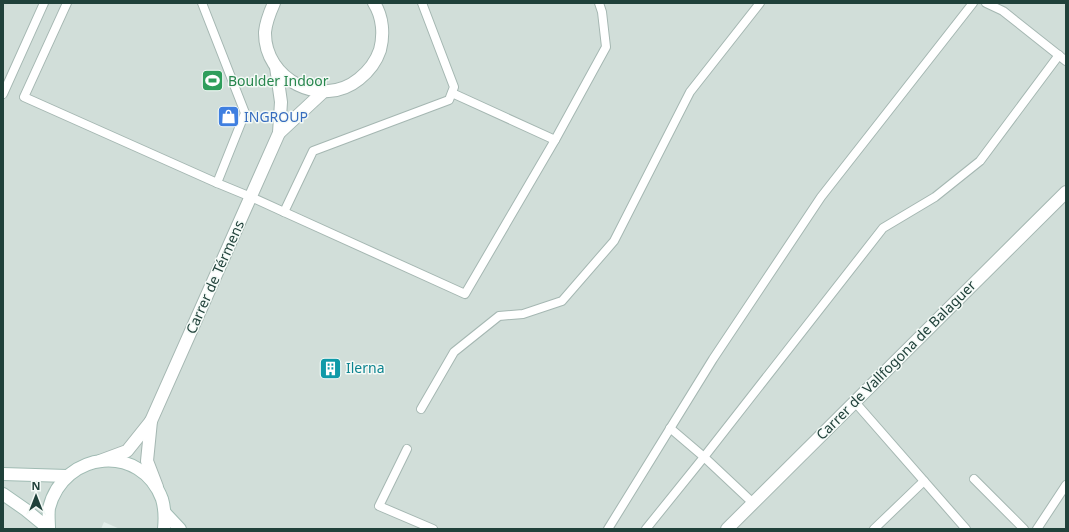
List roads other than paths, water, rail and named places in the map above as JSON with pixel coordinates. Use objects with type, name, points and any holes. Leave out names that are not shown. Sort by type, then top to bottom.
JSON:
[{"type":"street","points":[[274,3],[268,14],[265,32],[268,50],[276,67],[287,79],[301,87],[323,92],[336,91],[353,84],[367,73],[378,58],[383,40],[382,22],[374,3]]},
{"type":"street","name":"Carrer de Térmens","points":[[67,476],[82,466],[127,451],[151,421],[279,133],[281,102],[276,67]]},
{"type":"street","name":"Carrer de Térmens","points":[[279,133],[323,92]]},
{"type":"street","name":"Carrer de Vallfogona de Balaguer","points":[[727,529],[1066,192]]},
{"type":"street","name":"Carrer de Térmens","points":[[151,421],[147,461],[162,500],[165,513]]},
{"type":"street","points":[[100,460],[116,461],[132,466],[146,475],[157,487]]},
{"type":"street","points":[[3,474],[67,476]]},
{"type":"street","points":[[49,529],[49,509],[55,491],[67,476]]},
{"type":"street","points":[[3,494],[49,529]]},
{"type":"street","points":[[164,529],[165,513]]},
{"type":"street","points":[[165,513],[180,529]]},
{"type":"lane","points":[[3,94],[44,3]]},
{"type":"lane","points":[[67,3],[24,97],[217,183],[251,196],[465,294],[555,140],[606,47],[602,12],[599,3]]},
{"type":"lane","points":[[202,3],[245,113],[217,183]]},
{"type":"lane","points":[[284,212],[313,151],[449,100],[454,87],[422,3]]},
{"type":"lane","points":[[421,409],[454,352],[499,316],[523,314],[562,302],[614,241],[690,92],[760,3]]},
{"type":"lane","points":[[608,529],[712,359],[821,198],[973,3]]},
{"type":"lane","points":[[986,3],[1002,11],[1066,61]]},
{"type":"lane","points":[[646,529],[883,228],[935,198],[980,161],[1059,55]]},
{"type":"lane","points":[[452,93],[555,140]]},
{"type":"lane","points":[[854,402],[966,529]]},
{"type":"lane","points":[[670,428],[704,457],[753,503]]},
{"type":"lane","points":[[407,449],[379,506],[433,529]]},
{"type":"lane","points":[[974,479],[1024,529]]},
{"type":"lane","points":[[874,529],[924,481]]},
{"type":"lane","points":[[1037,529],[1066,485]]},
{"type":"place","name":"Boulder Indoor","points":[[213,81]]},
{"type":"place","name":"INGROUP","points":[[229,117]]},
{"type":"place","name":"Ilerna","points":[[331,368]]}]
